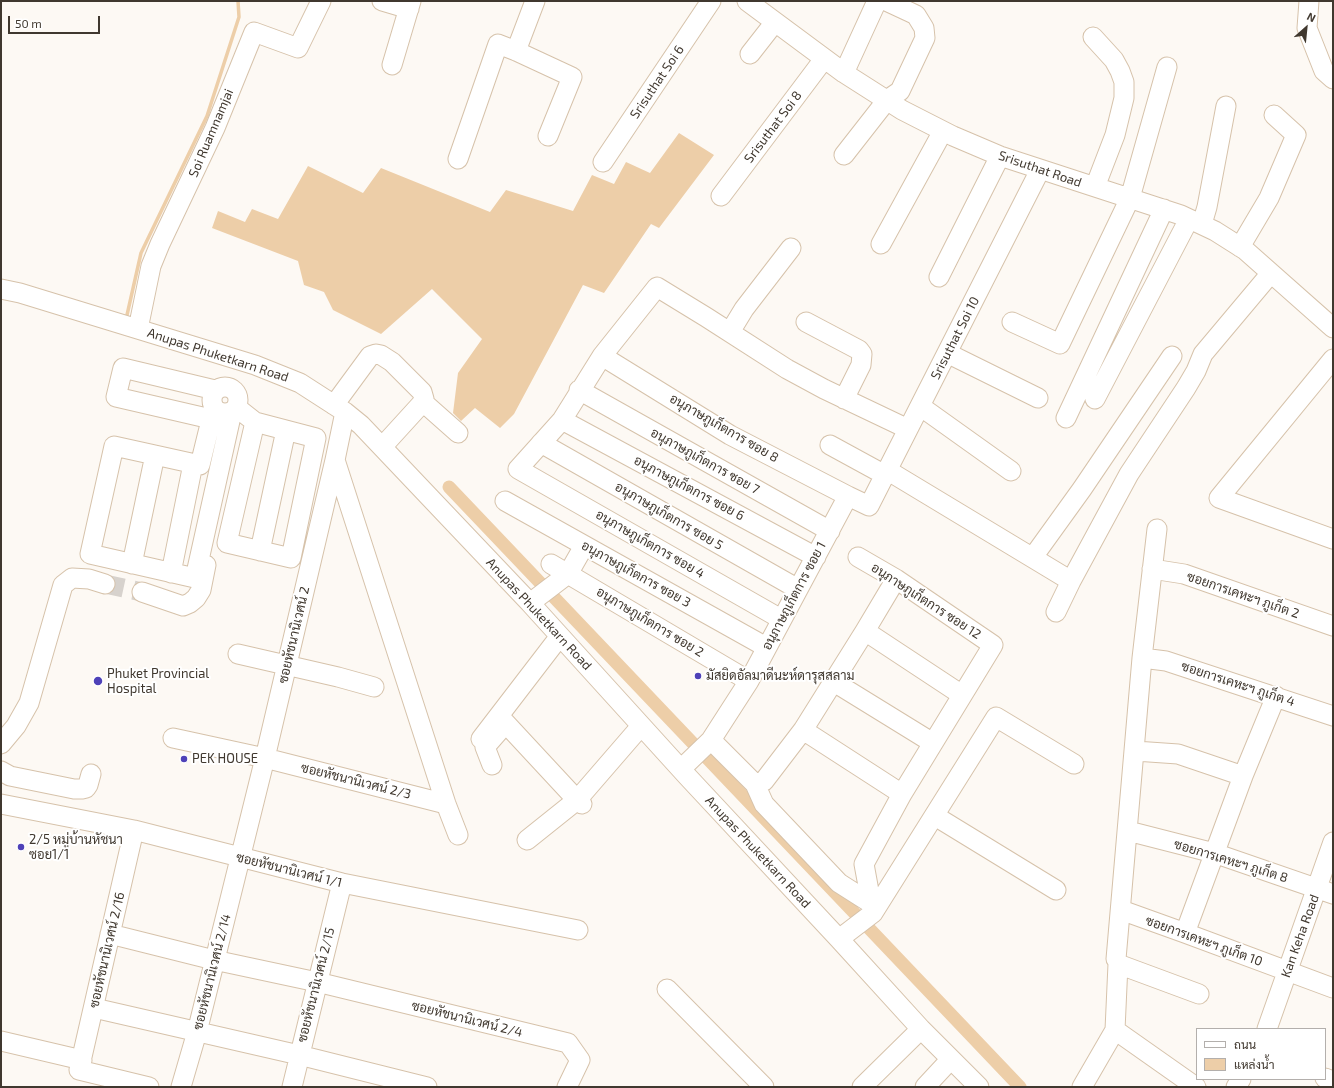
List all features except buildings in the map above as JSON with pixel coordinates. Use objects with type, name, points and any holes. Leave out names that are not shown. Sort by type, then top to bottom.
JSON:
[{"type":"street","name":"Soi Ruamnamjai","points":[[138,329],[151,266],[215,128],[254,32],[298,48],[321,1]]},
{"type":"street","points":[[382,1],[410,5],[392,65]]},
{"type":"street","points":[[516,51],[535,1]]},
{"type":"street","name":"Srisuthat Soi 6","points":[[604,162],[711,1]]},
{"type":"street","name":"Srisuthat Road","points":[[747,1],[844,73],[902,110],[943,131],[1000,156],[1164,209],[1215,231],[1240,247],[1333,328]]},
{"type":"street","points":[[844,73],[877,1]]},
{"type":"street","points":[[844,155],[887,100],[900,91],[925,38],[924,28],[916,15],[886,1]]},
{"type":"street","points":[[1309,1],[1307,28],[1324,71],[1333,79]]},
{"type":"street","points":[[750,54],[775,22]]},
{"type":"street","points":[[1093,37],[1114,60],[1124,82],[1122,112],[1115,135],[1095,187]]},
{"type":"street","points":[[458,159],[498,44],[572,77],[548,136]]},
{"type":"street","name":"Srisuthat Soi 8","points":[[721,196],[824,59]]},
{"type":"street","points":[[1012,322],[1060,344],[1130,198],[1167,67]]},
{"type":"street","points":[[1096,400],[1196,222],[1207,207],[1226,106]]},
{"type":"street","points":[[1240,247],[1269,198],[1296,135],[1274,115]]},
{"type":"street","points":[[881,244],[943,131]]},
{"type":"street","points":[[939,276],[1000,156]]},
{"type":"street","name":"Srisuthat Soi 10","points":[[848,496],[869,506],[1040,170]]},
{"type":"street","points":[[1066,418],[1164,209]]},
{"type":"street","points":[[730,332],[744,309],[791,248]]},
{"type":"street","points":[[1056,612],[1128,474],[1186,388],[1196,371],[1202,354],[1271,273]]},
{"type":"street","points":[[541,443],[562,420],[602,356],[657,287],[787,369],[844,399],[908,429]]},
{"type":"street","name":"Anupas Phuketkarn Road","points":[[1,289],[20,293],[255,364],[300,383],[340,409],[361,425],[530,603],[920,1029],[979,1087]]},
{"type":"street","points":[[806,322],[859,350],[862,354],[862,365],[844,399]]},
{"type":"street","points":[[340,409],[370,356],[376,354],[381,355],[392,362],[424,395],[423,402],[382,448]]},
{"type":"street","points":[[947,354],[1038,398]]},
{"type":"street","name":"อนุภาษภูเก็ตการ ซอย 8","points":[[602,356],[730,435],[848,496]]},
{"type":"street","points":[[1033,557],[1082,489],[1172,356]]},
{"type":"street","points":[[223,404],[221,457],[195,578],[90,554],[114,446],[200,465],[223,404],[235,358]]},
{"type":"street","points":[[1333,359],[1219,498],[1333,539]]},
{"type":"street","name":"อนุภาษภูเก็ตการ ซอย 7","points":[[580,390],[830,530]]},
{"type":"street","points":[[423,402],[458,433]]},
{"type":"street","points":[[223,404],[255,422],[316,438],[291,558],[228,543],[255,422]]},
{"type":"street","points":[[920,406],[1011,470]]},
{"type":"street","name":"ซอยหัชนานิเวศน์ 2","points":[[240,857],[265,758],[335,460],[340,409]]},
{"type":"street","name":"อนุภาษภูเก็ตการ ซอย 6","points":[[562,420],[816,557]]},
{"type":"street","points":[[260,551],[286,430]]},
{"type":"street","name":"อนุภาษภูเก็ตการ ซอย 4","points":[[541,443],[518,469],[781,619]]},
{"type":"street","name":"อนุภาษภูเก็ตการ ซอย 5","points":[[541,443],[798,589]]},
{"type":"street","points":[[830,445],[886,473],[1033,557],[1071,581]]},
{"type":"street","points":[[132,564],[155,455]]},
{"type":"street","points":[[142,592],[183,606],[196,598],[201,590],[226,469],[221,457]]},
{"type":"street","points":[[335,460],[446,804],[458,835]]},
{"type":"street","points":[[171,573],[193,464]]},
{"type":"street","name":"อนุภาษภูเก็ตการ ซอย 1","points":[[681,769],[711,740],[749,681],[848,496]]},
{"type":"street","name":"อนุภาษภูเก็ตการ ซอย 3","points":[[505,502],[766,647]]},
{"type":"street","points":[[1116,959],[1142,658],[1157,529]]},
{"type":"street","points":[[530,603],[568,574],[584,546]]},
{"type":"street","name":"อนุภาษภูเก็ตการ ซอย 12","points":[[858,557],[896,579],[993,645],[962,695]]},
{"type":"street","name":"อนุภาษภูเก็ตการ ซอย 2","points":[[551,564],[749,681]]},
{"type":"street","name":"ซอยการเคหะฯ ภูเก็ต 2","points":[[1152,569],[1184,574],[1333,626]]},
{"type":"street","points":[[1,744],[16,726],[29,703],[63,585],[72,578],[89,579],[106,584]]},
{"type":"street","points":[[755,784],[764,781],[803,730],[834,682],[896,579]]},
{"type":"street","points":[[865,631],[962,695],[902,794],[864,864],[872,908]]},
{"type":"street","points":[[492,765],[485,747],[560,636]]},
{"type":"street","points":[[238,654],[338,677],[374,687]]},
{"type":"street","name":"ซอยการเคหะฯ ภูเก็ต 4","points":[[1142,658],[1166,661],[1333,716]]},
{"type":"street","points":[[834,682],[933,743]]},
{"type":"street","points":[[1185,933],[1243,776],[1276,696]]},
{"type":"street","points":[[839,939],[872,908],[935,816],[996,717],[1074,764]]},
{"type":"street","points":[[481,739],[502,720]]},
{"type":"street","points":[[502,720],[579,802]]},
{"type":"street","points":[[527,840],[579,802],[641,726]]},
{"type":"street","points":[[803,730],[902,794]]},
{"type":"street","name":"ซอยหัชนานิเวศน์ 2/3","points":[[173,738],[265,758],[446,804]]},
{"type":"street","points":[[711,740],[755,784],[764,804],[839,883],[872,908]]},
{"type":"street","points":[[1134,751],[1178,754],[1243,776]]},
{"type":"street","points":[[1,771],[10,776],[74,789],[86,788],[91,774]]},
{"type":"street","name":"ซอยหัชนานิเวศน์ 1/1","points":[[1,804],[134,830],[342,883],[578,930]]},
{"type":"street","points":[[935,816],[1056,890]]},
{"type":"street","name":"ซอยหัชนานิเวศน์ 2/16","points":[[81,1065],[134,830]]},
{"type":"street","name":"ซอยการเคหะฯ ภูเก็ต 8","points":[[1128,831],[1214,853],[1325,891]]},
{"type":"street","name":"Kan Keha Road","points":[[1267,1028],[1287,972],[1325,891],[1333,842]]},
{"type":"street","name":"ซอยหัชนานิเวศน์ 2/14","points":[[181,1087],[197,1032],[240,857]]},
{"type":"street","name":"ซอยหัชนานิเวศน์ 2/15","points":[[292,1087],[342,883]]},
{"type":"street","name":"ซอยการเคหะฯ ภูเก็ต 10","points":[[1121,910],[1333,988]]},
{"type":"street","points":[[110,934],[214,960],[317,982]]},
{"type":"street","points":[[1082,1087],[1115,1030],[1118,964],[1199,994]]},
{"type":"street","name":"ซอยหัชนานิเวศน์ 2/4","points":[[317,982],[568,1043],[580,1060],[567,1087]]},
{"type":"street","points":[[667,989],[764,1087]]},
{"type":"street","points":[[94,1008],[299,1055],[427,1087]]},
{"type":"street","points":[[862,1087],[920,1029]]},
{"type":"street","points":[[1115,1030],[1196,1087]]},
{"type":"street","points":[[1,1041],[149,1087]]},
{"type":"street","points":[[925,1087],[951,1059]]},
{"type":"water","points":[[679,133],[714,155],[659,228],[651,224],[604,293],[583,285],[514,414],[500,428],[475,408],[461,421],[453,413],[458,373],[482,339],[432,289],[381,334],[333,310],[324,292],[304,285],[298,261],[212,228],[218,211],[245,222],[252,209],[278,219],[308,166],[363,193],[381,168],[490,212],[506,190],[573,211],[592,175],[614,184],[626,162],[650,173]]},
{"type":"waterway","points":[[127,315],[141,253],[207,116],[239,17],[238,1]]},
{"type":"waterway","points":[[449,487],[1020,1087]]},
{"type":"tunnel","points":[[105,584],[142,592]]},
{"type":"place","name":"มัสยิดอัลมาดีนะห์ดารุสสลาม","points":[[698,676]]},
{"type":"place","name":"Phuket Provincial Hospital","points":[[98,681]]},
{"type":"place","name":"PEK HOUSE","points":[[184,759]]},
{"type":"place","name":"2/5 หมู่บ้านหัชนา ซอย1/1","points":[[21,847]]}]
